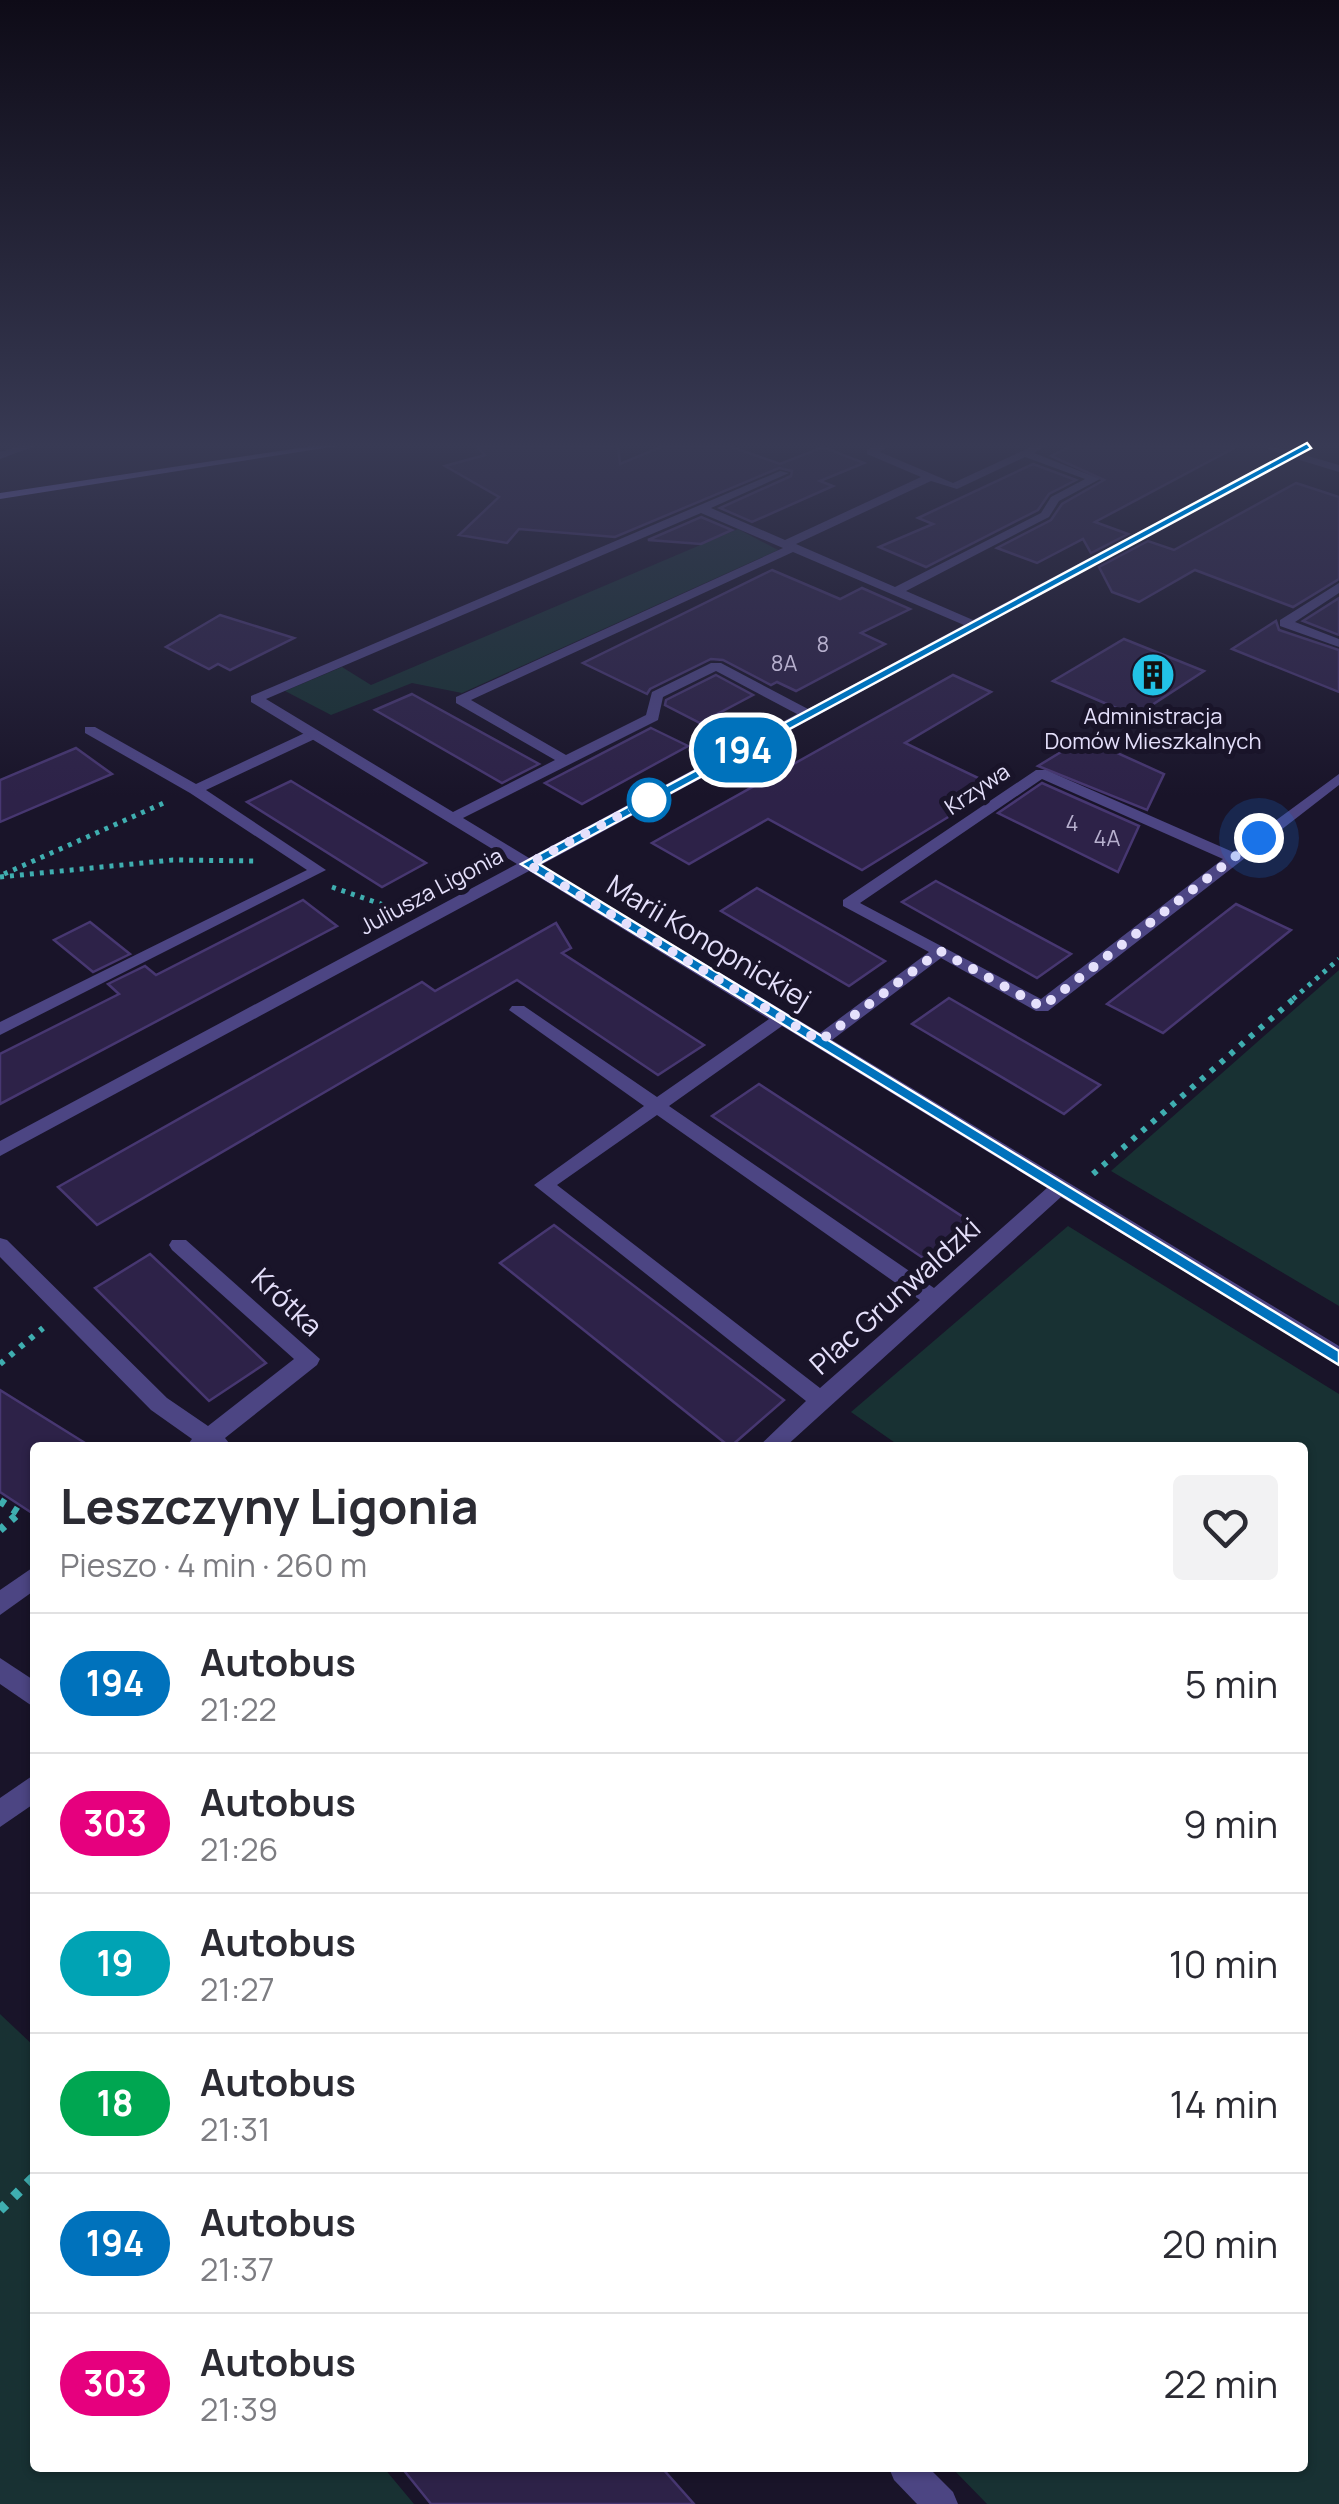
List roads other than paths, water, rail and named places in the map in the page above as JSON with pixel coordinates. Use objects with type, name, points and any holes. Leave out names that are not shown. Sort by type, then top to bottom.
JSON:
[{"type":"street","name":"Marii Konopnickiej","points":[[579,563],[256,698],[1339,1356]]},
{"type":"street","points":[[566,760],[460,700],[755,563]]},
{"type":"street","points":[[831,563],[974,624]]},
{"type":"street","points":[[897,591],[952,563]]},
{"type":"street","name":"Juliusza Ligonia","points":[[0,1149],[1088,563]]},
{"type":"street","points":[[1339,586],[1285,623],[1339,643]]},
{"type":"street","points":[[452,818],[653,717],[657,695],[716,666],[810,715]]},
{"type":"street","points":[[0,1029],[318,870],[195,790],[90,730]]},
{"type":"street","points":[[195,790],[314,734]]},
{"type":"street","name":"Krzywa","points":[[940,951],[849,903],[1041,773],[1232,858]]},
{"type":"street","points":[[820,1041],[940,951],[1042,1007],[1339,778]]},
{"type":"street","points":[[518,1010],[932,1297]]},
{"type":"street","points":[[782,1018],[544,1185],[820,1400]]},
{"type":"street","name":"Plac Grunwaldzki","points":[[774,1442],[1060,1186]]},
{"type":"street","name":"Krótka","points":[[0,1245],[159,1404],[206,1442]]},
{"type":"street","name":"Krótka","points":[[179,1245],[309,1359],[211,1442]]},
{"type":"street","points":[[0,1604],[30,1580]]},
{"type":"street","points":[[0,1669],[30,1692]]},
{"type":"street","points":[[0,1814],[30,1791]]},
{"type":"street","points":[[910,2472],[941,2504]]},
{"type":"place","name":"Administracja Domów Mieszkalnych","points":[[1153,675]]}]
